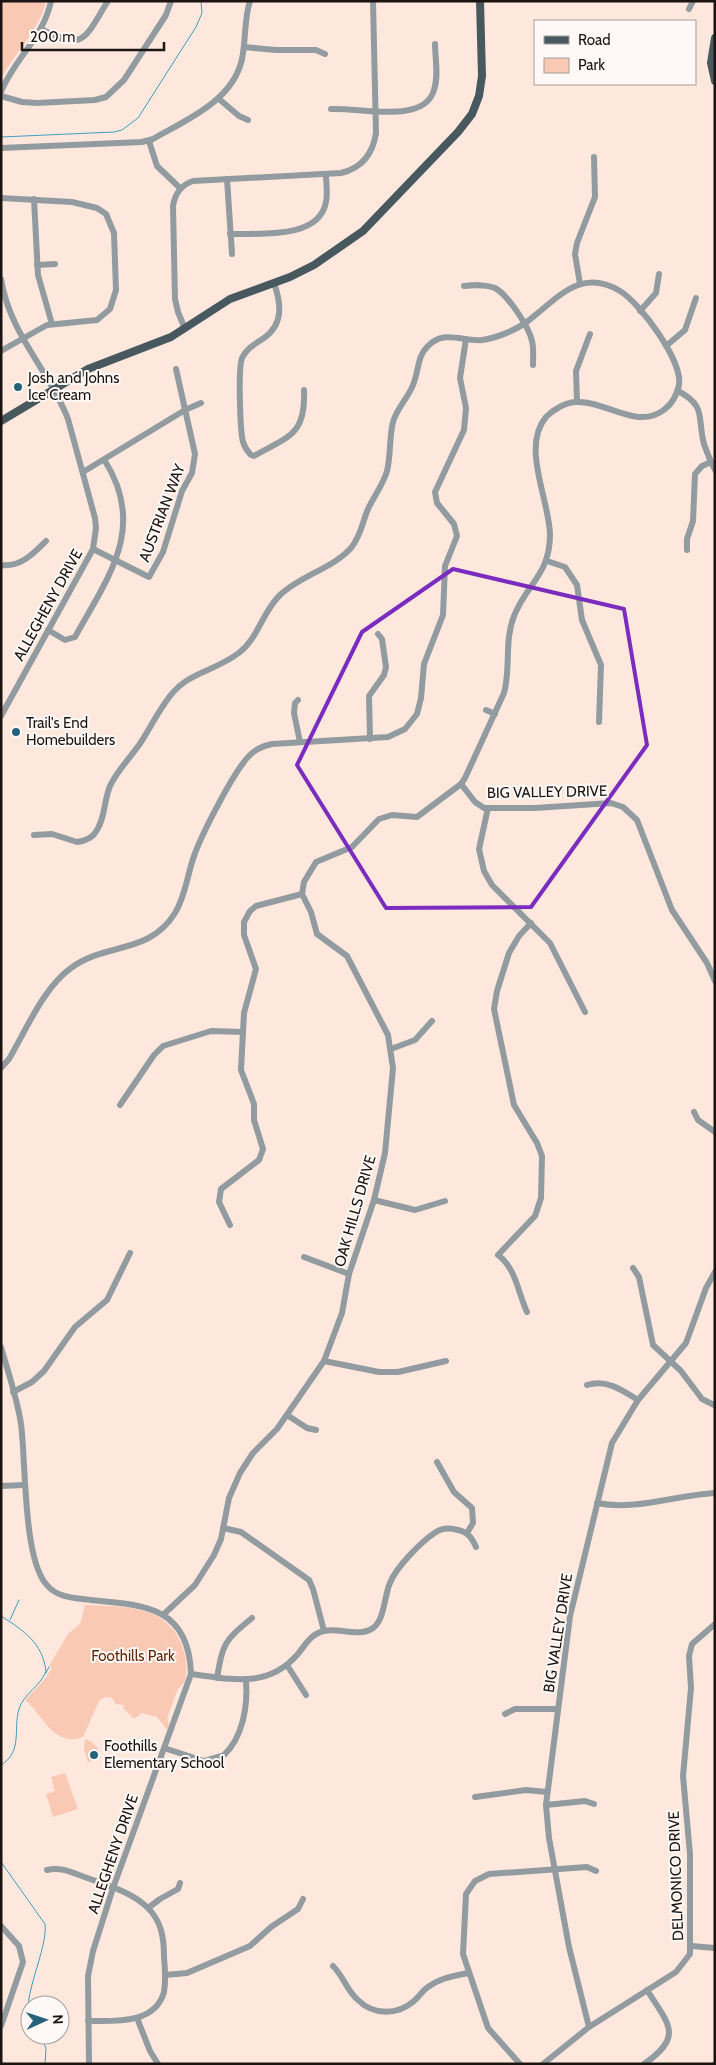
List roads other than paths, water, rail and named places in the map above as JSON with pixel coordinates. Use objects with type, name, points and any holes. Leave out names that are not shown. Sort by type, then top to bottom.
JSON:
[{"type":"main road","points":[[1,421],[88,368],[149,346],[185,329],[230,299],[274,283],[314,265],[363,231],[466,122],[475,105],[481,87],[480,1]]},
{"type":"main road","points":[[715,38],[711,63],[715,81]]},
{"type":"street","points":[[51,1],[41,29],[16,63],[1,94],[22,102],[37,103],[95,100],[106,97],[124,80],[166,15],[171,1]]},
{"type":"street","points":[[41,29],[65,41],[80,40],[88,32],[108,1]]},
{"type":"street","points":[[1,148],[148,141],[219,99],[241,63],[250,1]]},
{"type":"street","points":[[185,329],[175,299],[173,206],[180,188],[193,181],[326,174],[347,171],[365,160],[375,140],[373,1]]},
{"type":"street","points":[[688,9],[693,1]]},
{"type":"street","points":[[331,109],[412,110],[428,102],[436,83],[435,44]]},
{"type":"street","points":[[244,47],[276,50],[316,50],[325,54]]},
{"type":"street","points":[[219,99],[239,116],[248,120]]},
{"type":"street","points":[[148,141],[157,166],[180,188]]},
{"type":"street","points":[[580,284],[575,254],[577,243],[595,197],[594,157]]},
{"type":"street","points":[[211,172],[211,180]]},
{"type":"street","points":[[230,234],[292,231],[310,225],[317,219],[326,205],[326,174]]},
{"type":"street","points":[[227,179],[232,254]]},
{"type":"street","points":[[1,198],[34,198],[90,206],[109,212],[114,233],[116,290],[110,309],[102,317],[91,322],[52,324],[1,351]]},
{"type":"street","points":[[34,198],[37,265],[40,286],[52,324]]},
{"type":"street","points":[[37,265],[55,264]]},
{"type":"street","points":[[640,310],[656,293],[659,274]]},
{"type":"street","name":"ALLEGHENY DRIVE","points":[[1,716],[92,549],[96,528],[95,518],[68,419],[53,389],[22,339],[8,308],[2,283]]},
{"type":"street","points":[[251,456],[244,446],[242,434],[240,366],[248,349],[269,334],[278,320],[280,300],[274,283]]},
{"type":"street","points":[[34,835],[52,834],[77,842],[94,835],[100,824],[114,780],[146,734],[165,702],[186,679],[224,662],[244,649],[281,594],[297,582],[334,562],[349,550],[360,534],[369,507],[385,477],[394,420],[415,382],[421,356],[431,343],[437,339],[449,336],[466,339],[488,339],[524,324],[565,290],[580,284],[594,283],[613,288],[626,295],[640,310],[666,346],[677,366],[680,378],[678,391],[666,409],[654,415],[641,417],[577,402],[563,405],[549,415],[537,436],[535,454],[550,529],[547,560],[512,619],[508,641],[507,681],[495,714],[461,784],[417,817],[385,816],[374,823],[352,847],[316,862],[307,874],[302,894],[263,903],[256,906],[246,916],[244,935],[256,969],[245,1005],[241,1070],[254,1104],[254,1120],[263,1149],[259,1160],[221,1190],[219,1202],[230,1225]]},
{"type":"street","points":[[464,286],[489,286],[509,300],[532,341],[533,365]]},
{"type":"street","points":[[666,346],[685,330],[696,298]]},
{"type":"street","points":[[110,309],[116,313]]},
{"type":"street","points":[[577,402],[576,371],[590,334]]},
{"type":"street","points":[[1,1068],[50,990],[63,974],[85,959],[142,943],[165,927],[181,902],[193,859],[202,837],[250,754],[266,745],[388,737],[399,732],[417,714],[421,698],[424,664],[443,615],[445,566],[457,536],[454,524],[437,503],[435,492],[464,430],[466,408],[460,378],[466,339]]},
{"type":"street","name":"AUSTRIAN WAY","points":[[116,561],[149,577],[163,552],[180,497],[195,464],[195,454],[176,369]]},
{"type":"street","points":[[246,462],[251,456],[254,456],[297,429],[304,412],[304,390]]},
{"type":"street","points":[[678,391],[688,396],[698,407],[702,420],[704,443],[715,470]]},
{"type":"street","points":[[83,472],[105,461],[186,410],[202,403]]},
{"type":"street","points":[[48,630],[65,640],[75,637],[116,561],[124,532],[123,501],[119,487],[105,461]]},
{"type":"street","points":[[687,550],[687,539],[693,521],[694,474],[702,466],[711,462]]},
{"type":"street","points":[[1,565],[15,564],[25,560],[46,541]]},
{"type":"street","points":[[92,549],[116,561]]},
{"type":"street","points":[[547,560],[565,567],[577,585],[582,620],[601,665],[599,722]]},
{"type":"street","points":[[370,739],[368,701],[386,667],[382,639],[378,634]]},
{"type":"street","points":[[157,698],[165,702]]},
{"type":"street","points":[[298,700],[294,713],[300,742]]},
{"type":"street","points":[[486,710],[495,714]]},
{"type":"street","name":"BIG VALLEY DRIVE","points":[[461,784],[475,802],[488,808],[535,808],[605,803],[618,804],[628,810],[637,820],[672,910],[707,963],[715,981]]},
{"type":"street","points":[[488,808],[479,849],[484,871],[492,885],[550,943],[585,1012]]},
{"type":"street","name":"OAK HILLS DRIVE","points":[[164,1614],[198,1580],[218,1548],[227,1505],[240,1473],[252,1453],[273,1434],[324,1361],[342,1313],[349,1274],[374,1200],[386,1144],[393,1068],[391,1049],[385,1028],[347,956],[317,934],[311,912],[302,894]]},
{"type":"street","points":[[527,1312],[507,1262],[498,1255],[535,1216],[541,1198],[542,1156],[537,1143],[514,1106],[494,1010],[497,991],[509,953],[519,936],[531,923]]},
{"type":"street","points":[[391,1049],[415,1040],[432,1021]]},
{"type":"street","points":[[120,1105],[162,1046],[211,1031],[243,1032]]},
{"type":"street","points":[[694,1112],[698,1120],[715,1132]]},
{"type":"street","points":[[374,1200],[415,1210],[445,1201]]},
{"type":"street","points":[[13,1392],[32,1382],[44,1371],[75,1327],[107,1300],[130,1253]]},
{"type":"street","points":[[304,1257],[349,1274]]},
{"type":"street","points":[[632,1268],[639,1277],[653,1345],[688,1379],[702,1399],[714,1404]]},
{"type":"street","name":"BIG VALLEY DRIVE","points":[[589,2027],[569,1946],[554,1869],[546,1805],[571,1610],[612,1443],[638,1400],[672,1362],[689,1337],[706,1288],[715,1272]]},
{"type":"street","name":"ALLEGHENY DRIVE","points":[[1,1347],[21,1425],[24,1485],[37,1569],[51,1589],[72,1598],[132,1604],[149,1607],[164,1614],[173,1622],[184,1638],[189,1653],[191,1674],[113,1888],[93,1951],[88,1976],[89,2064]]},
{"type":"street","points":[[324,1361],[380,1372],[398,1372],[446,1361]]},
{"type":"street","points":[[588,1385],[597,1382],[606,1384],[638,1400]]},
{"type":"street","points":[[287,1415],[308,1428],[316,1430]]},
{"type":"street","points":[[437,1462],[454,1492],[472,1508],[473,1523],[467,1533]]},
{"type":"street","points":[[1,1486],[24,1485]]},
{"type":"street","points":[[597,1503],[617,1506],[693,1494],[715,1493]]},
{"type":"street","points":[[223,1528],[241,1532],[309,1580],[314,1589],[324,1631]]},
{"type":"street","points":[[191,1674],[246,1680],[272,1675],[287,1665],[308,1640],[324,1631],[364,1632],[373,1628],[380,1620],[392,1578],[415,1552],[440,1530],[452,1529],[467,1533],[476,1547]]},
{"type":"street","points":[[218,1678],[223,1647],[235,1632],[252,1618]]},
{"type":"street","name":"DELMONICO DRIVE","points":[[543,2064],[589,2027],[682,1968],[690,1954],[690,1854],[683,1776],[691,1688],[689,1656],[692,1644],[715,1624]]},
{"type":"street","points":[[287,1665],[306,1695]]},
{"type":"street","points":[[164,1748],[204,1761],[224,1756],[238,1736],[247,1702],[246,1680]]},
{"type":"street","points":[[505,1714],[516,1709],[558,1709]]},
{"type":"street","points":[[475,1797],[526,1790],[547,1792]]},
{"type":"street","points":[[546,1805],[585,1801],[594,1804]]},
{"type":"street","points":[[47,1870],[58,1867],[113,1888],[138,1900],[148,1908],[158,1921],[164,1938],[165,1975],[164,1990],[160,2001],[150,2011],[137,2018],[88,2021]]},
{"type":"street","points":[[520,2064],[488,2028],[468,1974],[462,1942],[464,1903],[470,1887],[475,1881],[489,1874],[587,1867],[596,1871]]},
{"type":"street","points":[[148,1908],[160,1899],[178,1890],[180,1883]]},
{"type":"street","points":[[165,1975],[187,1973],[250,1946],[271,1927],[298,1910],[303,1898]]},
{"type":"street","points":[[1,1926],[19,1946],[24,1962],[1,2026]]},
{"type":"street","points":[[691,1946],[715,1948]]},
{"type":"street","points":[[333,1966],[345,1980],[357,2000],[369,2008],[384,2013],[409,2004],[427,1987],[444,1978],[468,1974]]},
{"type":"street","points":[[644,2064],[665,2048],[669,2034],[666,2019],[647,1990]]},
{"type":"street","points":[[137,2018],[150,2051],[158,2064]]},
{"type":"waterway","points":[[1,137],[114,132],[122,130],[138,118],[196,27],[202,13],[201,1]]},
{"type":"waterway","points":[[10,1620],[19,1600]]},
{"type":"waterway","points":[[1,1616],[31,1638],[41,1652],[46,1671],[44,1676],[21,1703],[17,1717],[15,1747],[8,1760],[1,1765]]},
{"type":"waterway","points":[[46,1673],[49,1667]]},
{"type":"waterway","points":[[1,1862],[45,1924],[43,1947],[30,1995]]},
{"type":"waterway","points":[[45,2045],[45,2064]]},
{"type":"waterway","points":[[711,2064],[715,2061]]},
{"type":"place","name":"Josh and Johns Ice Cream","points":[[18,387]]},
{"type":"place","name":"Trail's End Homebuilders","points":[[16,732]]},
{"type":"place","name":"Foothills Elementary School","points":[[94,1755]]},
{"type":"park label","name":"Foothills Park","points":[[133,1656]]}]
